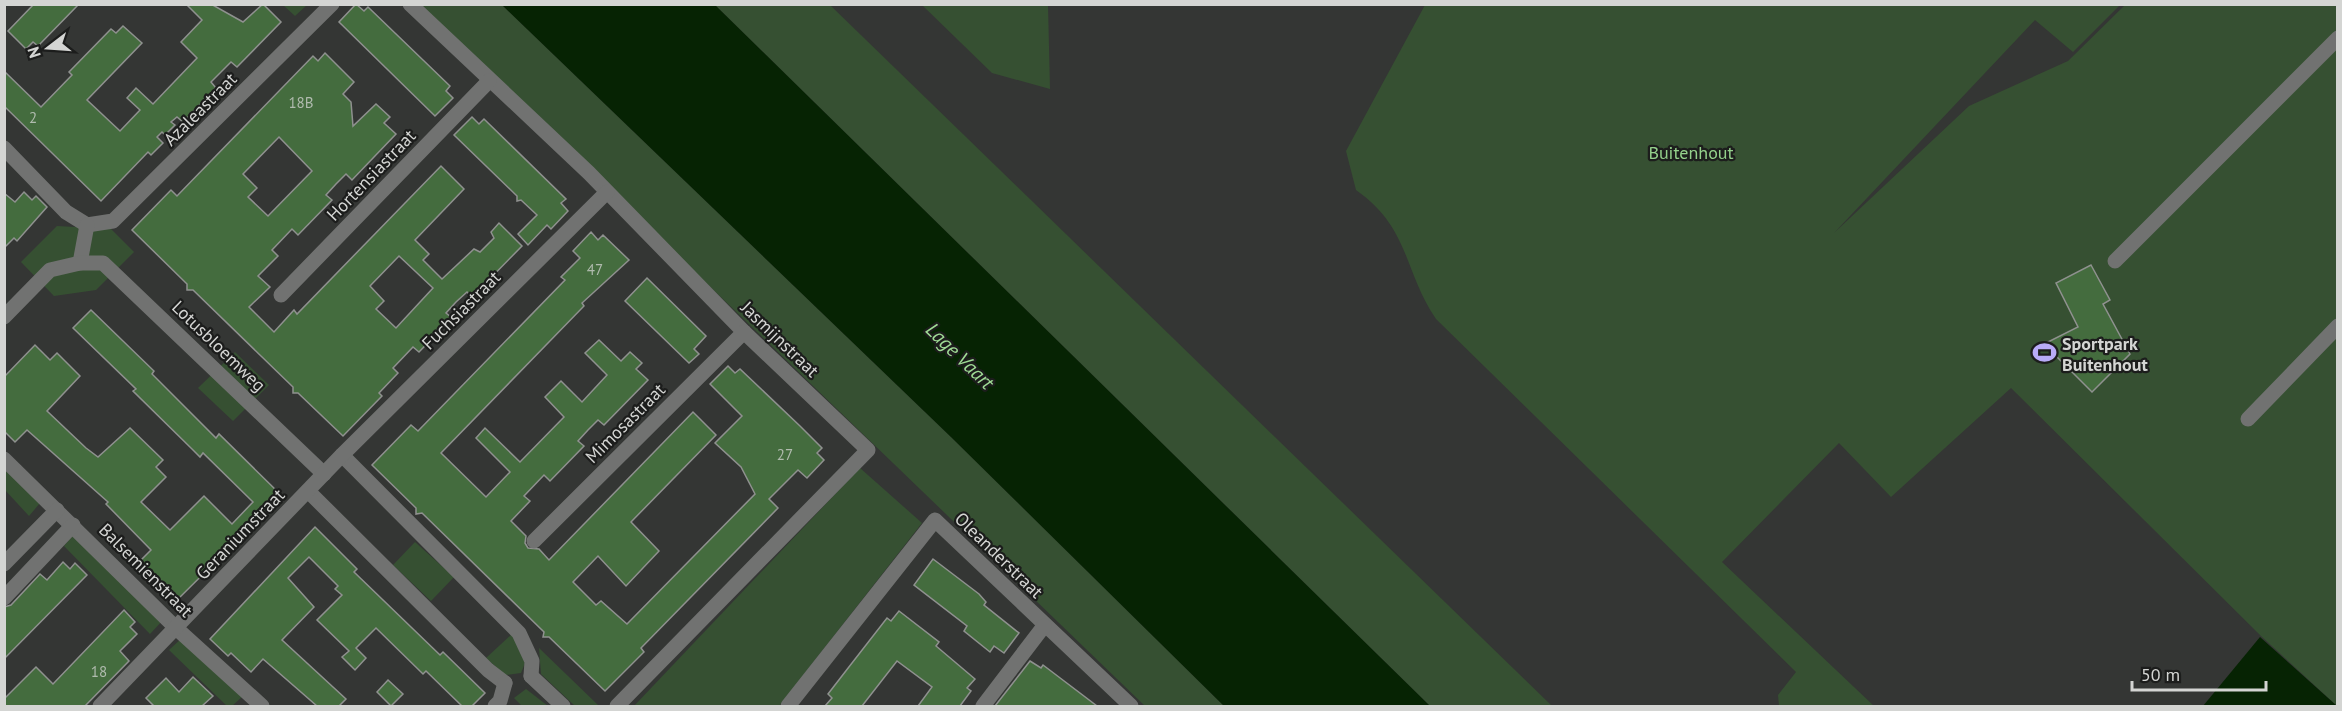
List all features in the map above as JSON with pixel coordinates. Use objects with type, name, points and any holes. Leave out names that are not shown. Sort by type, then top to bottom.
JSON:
[{"type":"street","name":"Azaleastraat","points":[[87,225],[113,221],[332,4]]},
{"type":"street","name":"Jasmijnstraat","points":[[410,4],[607,192],[744,332],[868,450],[617,706]]},
{"type":"street","points":[[2115,261],[2337,38]]},
{"type":"street","name":"Hortensiastraat","points":[[281,295],[489,81]]},
{"type":"street","points":[[4,148],[66,212],[87,225],[80,263],[50,270],[4,317]]},
{"type":"street","name":"Fuchsiastraat","points":[[342,455],[607,192]]},
{"type":"street","name":"Lotusbloemweg","points":[[80,263],[103,263],[123,280],[324,474]]},
{"type":"street","points":[[2248,419],[2337,327]]},
{"type":"street","name":"Mimosastraat","points":[[534,542],[744,332]]},
{"type":"street","points":[[342,455],[519,633],[532,661],[531,676],[505,682],[488,670],[308,491],[342,455]]},
{"type":"street","name":"Balsemienstraat","points":[[4,459],[254,704]]},
{"type":"street","name":"Geraniumstraat","points":[[100,706],[308,491]]},
{"type":"street","points":[[4,564],[57,510]]},
{"type":"street","name":"Oleanderstraat","points":[[788,706],[935,520],[1123,704]]},
{"type":"street","points":[[4,598],[72,525]]},
{"type":"street","points":[[983,706],[1044,626]]},
{"type":"street","points":[[531,676],[563,706]]},
{"type":"street","points":[[495,706],[500,701],[505,682]]},
{"type":"green space","points":[[283,5],[307,5],[295,16]]},
{"type":"green space","points":[[418,5],[502,5],[951,437],[1224,706],[1145,706]]},
{"type":"green space","points":[[715,5],[830,5],[1552,706],[1430,706]]},
{"type":"green space","points":[[922,5],[1048,5],[1050,89],[992,73]]},
{"type":"green space","name":"Buitenhout","points":[[1425,5],[2120,5],[2073,52],[2035,20],[1834,233],[1969,106],[2068,61],[2125,5],[2337,5],[2337,706],[2261,636],[2011,388],[1891,497],[1839,443],[1722,562],[1874,706],[1779,706],[1778,695],[1796,672],[1436,319],[1425,301],[1404,250],[1387,219],[1374,204],[1356,190],[1346,151]]},
{"type":"green space","points":[[57,226],[111,229],[134,252],[96,290],[54,296],[21,262]]},
{"type":"green space","points":[[235,352],[269,385],[233,421],[198,388]]},
{"type":"green space","points":[[4,467],[40,503],[29,516],[5,490]]},
{"type":"green space","points":[[860,468],[922,523],[779,706],[634,706]]},
{"type":"green space","points":[[74,534],[163,620],[150,634],[64,546]]},
{"type":"green space","points":[[415,542],[454,577],[431,601],[393,565]]},
{"type":"green space","points":[[512,634],[525,663],[521,673],[505,675],[486,658]]},
{"type":"green space","points":[[182,638],[243,696],[232,706],[227,706],[169,650]]},
{"type":"green space","points":[[539,648],[598,705],[575,706],[541,674]]},
{"type":"green space","points":[[526,689],[548,706],[522,706],[514,698]]},
{"type":"water","name":"Lage Vaart","points":[[502,5],[715,5],[1430,706],[1224,706],[951,437]]},
{"type":"water","points":[[2260,637],[2337,706],[2203,706]]},
{"type":"building","points":[[34,4],[79,4],[38,46],[33,42],[26,49],[8,31]]},
{"type":"building","points":[[186,4],[211,4],[243,22],[263,4],[281,22],[237,67],[231,62],[211,82],[216,88],[183,122],[177,117],[171,122],[175,125],[165,135],[162,132],[157,137],[163,143],[151,155],[148,152],[101,201],[4,106],[4,71],[41,107],[72,75],[69,72],[111,29],[116,33],[123,26],[142,43],[87,100],[120,131],[140,110],[127,98],[136,88],[153,104],[197,58],[181,42],[202,20]]},
{"type":"building","points":[[356,4],[364,11],[368,7],[450,86],[446,91],[453,98],[435,116],[339,22]]},
{"type":"building","points":[[325,53],[354,82],[343,94],[351,102],[353,126],[376,104],[390,117],[384,123],[396,134],[352,180],[346,174],[336,184],[326,195],[332,200],[298,235],[292,229],[272,250],[278,256],[258,276],[270,287],[249,307],[274,332],[294,310],[297,314],[441,166],[464,189],[415,240],[429,254],[423,260],[442,279],[474,249],[480,252],[494,238],[491,232],[499,223],[522,246],[472,297],[467,292],[456,302],[446,313],[452,318],[419,352],[413,347],[393,368],[398,373],[379,393],[382,396],[343,436],[298,393],[293,393],[293,387],[193,290],[187,290],[187,284],[132,230],[171,190],[177,196],[313,56],[318,61]],"holes":[[[279,137],[312,171],[268,216],[248,197],[257,188],[243,174]],[[399,256],[433,288],[396,328],[376,309],[384,301],[370,286]]]},
{"type":"building","points":[[472,117],[479,124],[484,119],[566,199],[561,203],[568,211],[551,229],[547,225],[528,245],[518,234],[537,215],[521,200],[517,201],[517,196],[454,135]]},
{"type":"building","points":[[24,192],[32,200],[36,196],[47,207],[17,241],[14,238],[4,248],[4,193],[15,202]]},
{"type":"building","points":[[591,232],[598,240],[603,235],[629,260],[582,303],[584,306],[441,453],[486,497],[510,472],[476,438],[485,428],[520,462],[564,417],[545,397],[561,381],[582,402],[607,375],[585,353],[599,340],[621,361],[630,352],[642,363],[636,369],[648,380],[604,425],[598,420],[588,430],[578,441],[584,446],[550,481],[544,475],[524,496],[530,501],[511,521],[526,536],[525,543],[528,548],[539,549],[549,560],[693,412],[716,435],[631,522],[659,551],[626,586],[598,556],[573,582],[596,605],[601,601],[627,624],[755,494],[741,467],[715,443],[742,416],[710,384],[728,366],[735,373],[740,369],[800,426],[822,448],[817,453],[824,460],[807,478],[798,470],[769,499],[778,508],[641,648],[644,652],[605,691],[549,637],[543,637],[544,632],[422,513],[416,514],[416,508],[372,465],[411,425],[418,431],[565,280],[561,277],[580,258],[573,251]]},
{"type":"building","points":[[2091,265],[2110,300],[2103,304],[2130,354],[2092,392],[2044,344],[2078,327],[2056,283]]},
{"type":"building","points":[[647,278],[706,336],[694,349],[699,354],[689,363],[625,301]]},
{"type":"building","points":[[91,310],[154,371],[152,374],[216,438],[219,434],[282,496],[174,603],[156,586],[160,582],[139,562],[151,550],[106,504],[108,502],[27,430],[15,442],[4,431],[4,377],[35,345],[50,360],[57,353],[80,376],[47,411],[86,448],[98,457],[130,428],[163,460],[156,467],[166,477],[141,502],[170,530],[204,496],[232,524],[253,502],[203,453],[200,457],[133,391],[136,389],[73,328]]},
{"type":"building","points":[[315,527],[357,569],[354,572],[440,655],[443,652],[485,693],[472,706],[462,706],[426,671],[423,674],[376,628],[356,648],[366,658],[355,670],[342,657],[349,651],[317,620],[342,595],[335,589],[338,586],[309,557],[288,578],[314,607],[282,640],[346,699],[339,706],[317,706],[263,659],[251,672],[231,653],[228,656],[210,639]]},
{"type":"building","points":[[933,559],[979,594],[986,602],[984,605],[1019,633],[1004,653],[994,646],[990,652],[964,631],[967,626],[914,585]]},
{"type":"building","points":[[63,562],[70,569],[75,563],[87,575],[4,659],[4,607],[11,605],[40,574],[47,580]]},
{"type":"building","points":[[124,610],[135,622],[130,627],[137,634],[120,651],[129,661],[85,706],[4,706],[4,699],[36,667],[53,684]]},
{"type":"building","points":[[899,611],[939,642],[936,646],[975,679],[967,688],[971,691],[960,706],[918,706],[932,687],[897,661],[862,706],[825,706],[832,698],[828,694],[887,618],[891,621]]},
{"type":"building","points":[[1030,661],[1041,668],[1043,665],[1097,706],[995,706]]},
{"type":"building","points":[[193,677],[213,696],[202,706],[154,706],[146,698],[166,678],[179,692]]},
{"type":"building","points":[[388,680],[403,694],[391,706],[377,692]]},
{"type":"place","name":"Sportpark Buitenhout","points":[[2044,353]]}]
